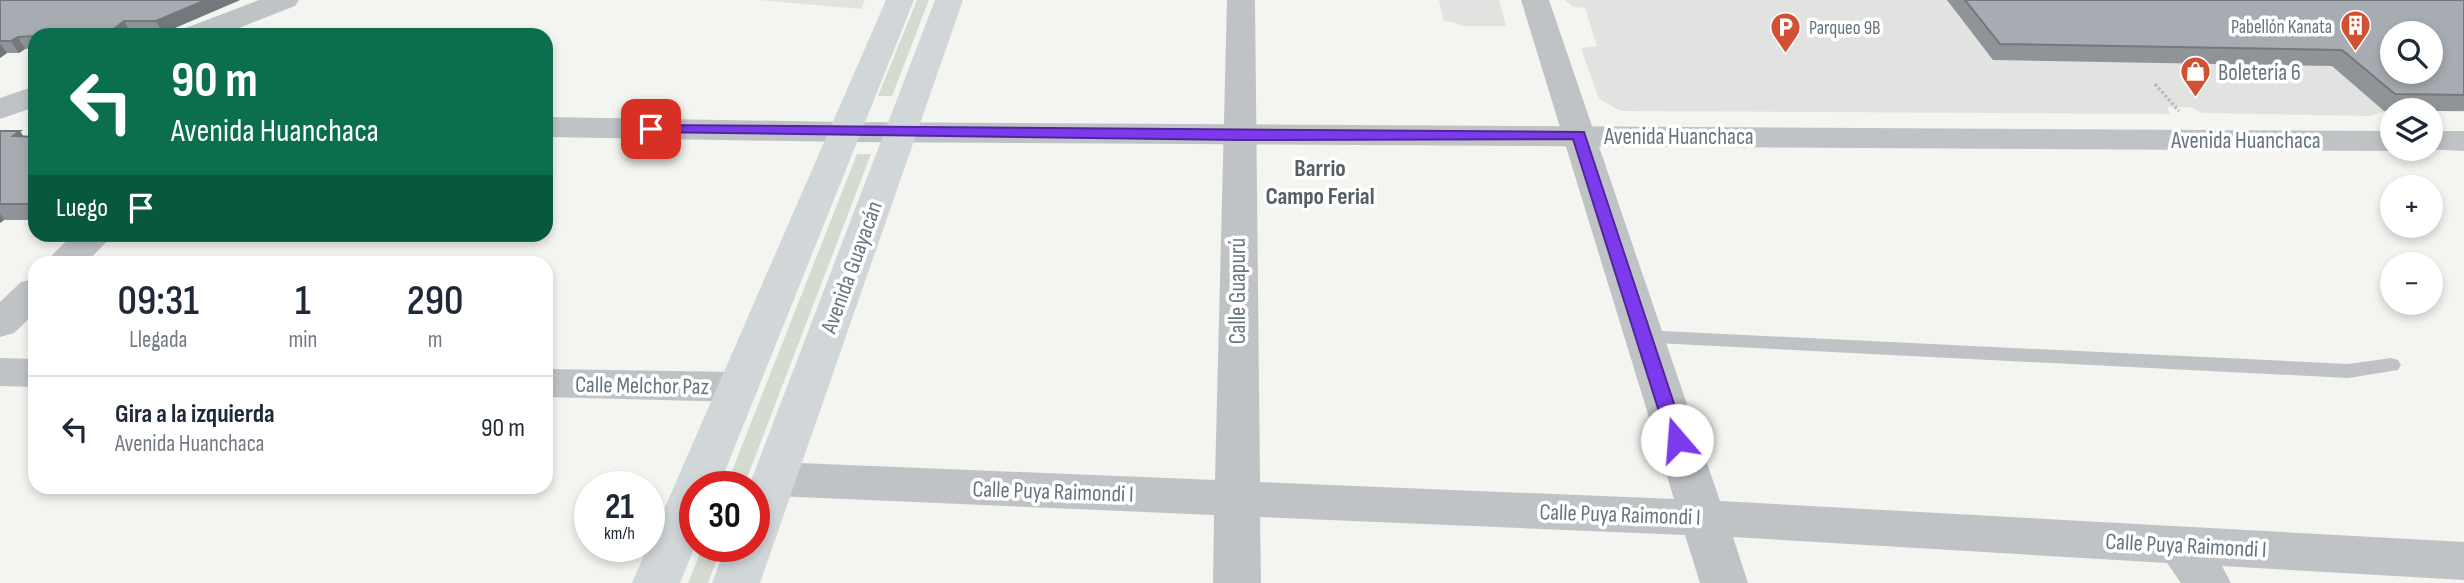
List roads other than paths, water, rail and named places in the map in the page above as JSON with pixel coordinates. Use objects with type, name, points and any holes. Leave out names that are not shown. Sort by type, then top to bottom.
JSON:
[{"type":"main road","points":[[703,471],[900,0]]},
{"type":"main road","name":"Avenida Guayacán","points":[[770,492],[949,0]]},
{"type":"main road","points":[[656,583],[679,529]]},
{"type":"main road","points":[[736,583],[744,562]]},
{"type":"street","points":[[212,28],[285,0]]},
{"type":"street","name":"Calle Guapurú","points":[[1237,583],[1241,0]]},
{"type":"street","points":[[1535,0],[1642,337],[1724,583]]},
{"type":"street","points":[[0,109],[28,99]]},
{"type":"street","points":[[0,121],[28,122]]},
{"type":"street","name":"Avenida Huanchaca","points":[[553,127],[900,133],[2380,141]]},
{"type":"street","points":[[2443,141],[2464,141]]},
{"type":"street","points":[[72,256],[87,242]]},
{"type":"street","points":[[0,324],[28,298]]},
{"type":"street","points":[[0,372],[28,373]]},
{"type":"street","name":"Calle Melchor Paz","points":[[553,383],[738,387]]},
{"type":"street","name":"Calle Puya Raimondi I","points":[[775,479],[1703,518],[2194,564],[2464,561]]},
{"type":"lane","points":[[1642,337],[2348,371],[2391,365]]},
{"type":"place","name":"Pabellón Kanata","points":[[2355,53]]},
{"type":"place","name":"Parqueo 9B","points":[[1786,54]]},
{"type":"place","name":"Boletería 6","points":[[2195,99]]},
{"type":"district","name":"Barrio Campo Ferial","points":[[1320,182]]}]
